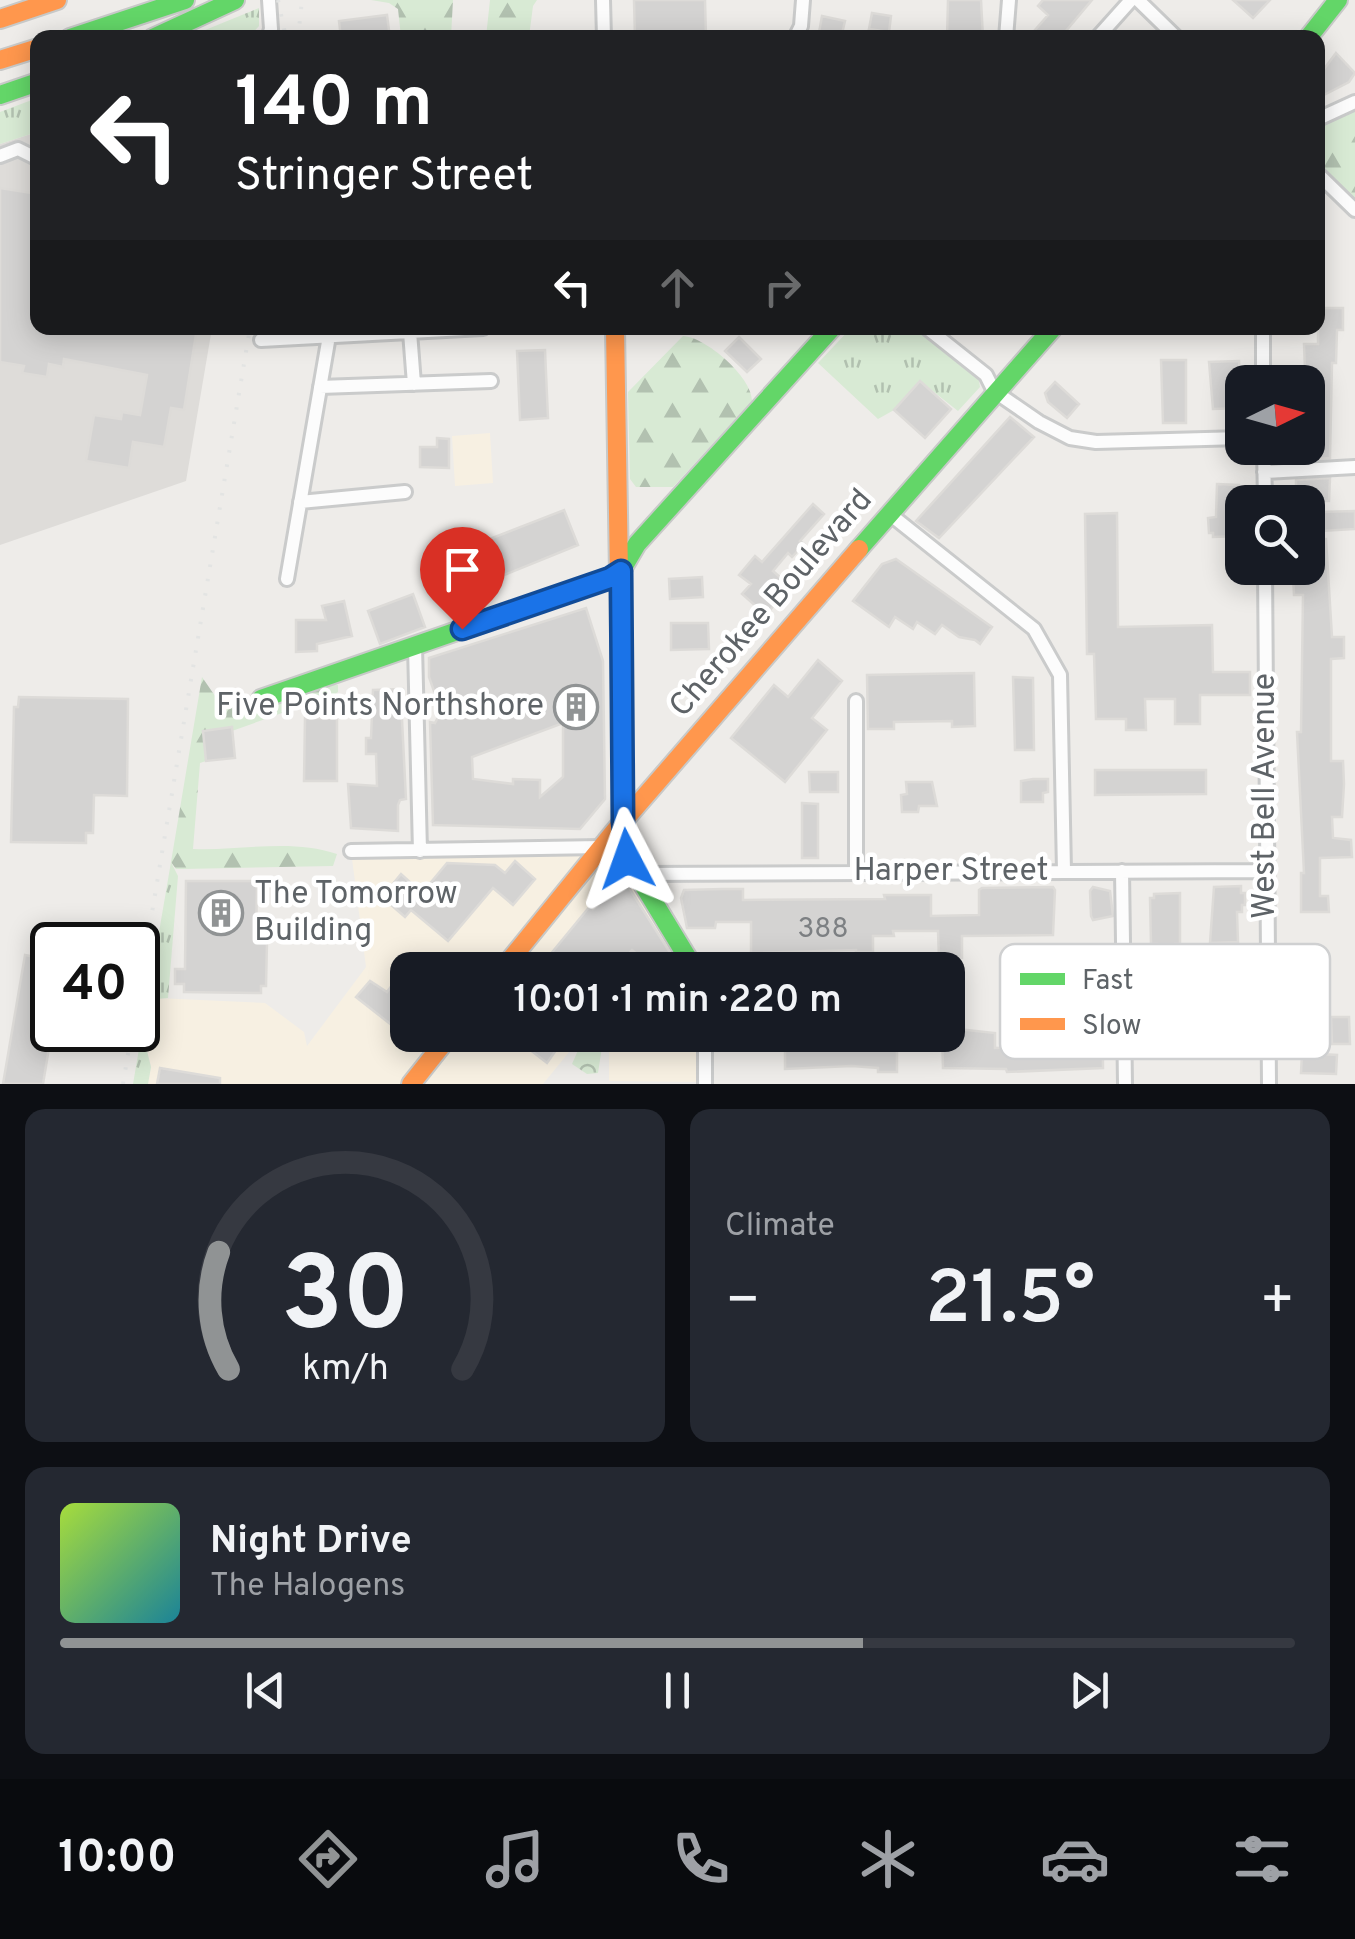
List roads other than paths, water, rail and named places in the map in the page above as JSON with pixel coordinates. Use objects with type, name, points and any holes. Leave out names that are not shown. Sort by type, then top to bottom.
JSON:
[{"type":"main road","points":[[0,20],[57,0]]},
{"type":"main road","points":[[94,30],[186,0]]},
{"type":"main road","points":[[1314,30],[1338,0]]},
{"type":"main road","points":[[170,30],[229,3]]},
{"type":"main road","points":[[0,60],[30,51]]},
{"type":"main road","points":[[0,95],[30,85]]},
{"type":"main road","points":[[615,335],[623,822],[627,859],[684,952]]},
{"type":"main road","points":[[261,700],[621,571],[637,544],[826,335]]},
{"type":"main road","name":"Cherokee Boulevard","points":[[517,952],[825,586],[1046,335]]},
{"type":"main road","points":[[411,1084],[436,1052]]},
{"type":"street","points":[[270,0],[272,30]]},
{"type":"street","points":[[603,0],[604,30]]},
{"type":"street","points":[[799,30],[803,0]]},
{"type":"street","points":[[1007,30],[1009,0]]},
{"type":"street","points":[[1104,30],[1134,0],[1168,30]]},
{"type":"street","points":[[1325,116],[1355,102]]},
{"type":"street","points":[[0,156],[18,148],[30,155]]},
{"type":"street","points":[[1325,181],[1355,210]]},
{"type":"street","points":[[260,340],[289,335]]},
{"type":"street","points":[[324,335],[349,335]]},
{"type":"street","points":[[410,335],[414,384]]},
{"type":"street","points":[[935,335],[986,375],[994,391],[1070,438],[1096,442],[1225,438]]},
{"type":"street","points":[[1263,335],[1263,365]]},
{"type":"street","points":[[286,578],[329,336]]},
{"type":"street","points":[[320,387],[491,381]]},
{"type":"street","points":[[1264,465],[1264,485]]},
{"type":"street","points":[[1264,472],[1355,467]]},
{"type":"street","points":[[300,502],[404,492]]},
{"type":"street","points":[[891,515],[1034,628],[1060,676],[1064,871]]},
{"type":"street","name":"West Bell Avenue","points":[[1265,585],[1268,944]]},
{"type":"street","points":[[415,646],[420,851]]},
{"type":"street","points":[[856,701],[856,873]]},
{"type":"street","points":[[352,850],[602,848]]},
{"type":"street","points":[[1122,871],[1123,944]]},
{"type":"street","name":"Harper Street","points":[[636,874],[1267,871]]},
{"type":"street","points":[[705,1084],[706,1052]]},
{"type":"street","points":[[1125,1059],[1125,1084]]},
{"type":"street","name":"West Bell Avenue","points":[[1269,1059],[1269,1084]]},
{"type":"railway","points":[[278,0],[284,30]]},
{"type":"railway","points":[[299,30],[302,0]]},
{"type":"railway","points":[[150,922],[249,335]]},
{"type":"railway","points":[[123,1084],[128,1052]]},
{"type":"place","name":"Five Points Northshore","points":[[576,707]]},
{"type":"place","name":"The Tomorrow Building","points":[[221,913]]}]
